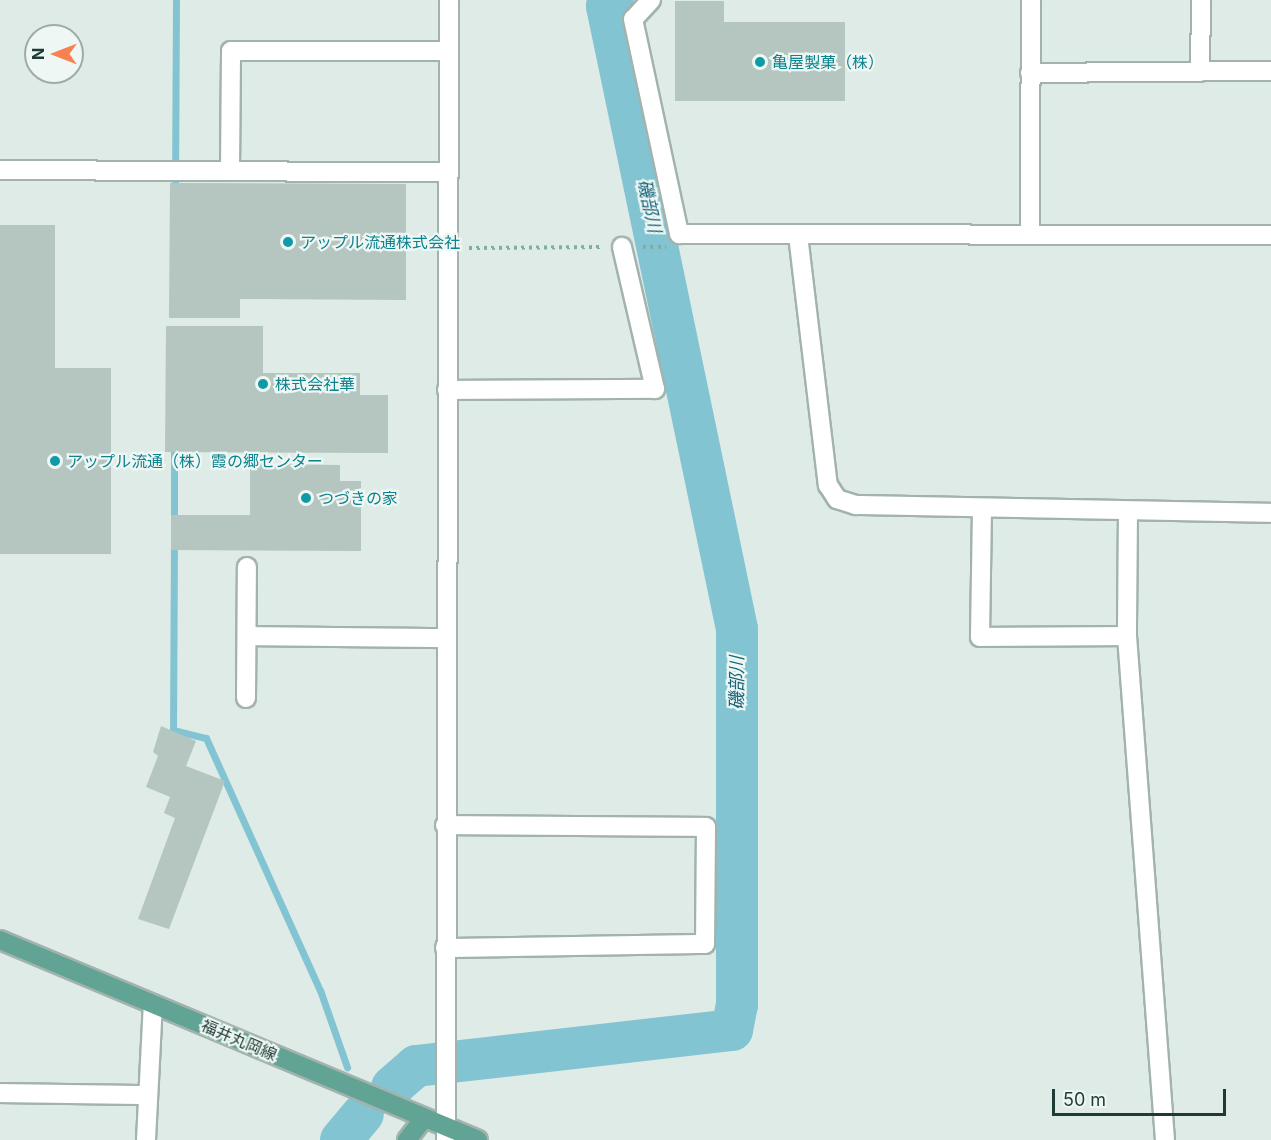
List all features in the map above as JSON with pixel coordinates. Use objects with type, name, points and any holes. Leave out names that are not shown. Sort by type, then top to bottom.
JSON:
[{"type":"main road","name":"福井丸岡線","points":[[0,940],[424,1118],[446,1133],[478,1140]]},
{"type":"main road","points":[[407,1140],[424,1118]]},
{"type":"street","points":[[446,1133],[445,825],[449,0]]},
{"type":"street","points":[[651,0],[633,19],[679,234],[1271,235]]},
{"type":"street","points":[[1030,235],[1031,0]]},
{"type":"street","points":[[1200,72],[1201,0]]},
{"type":"street","points":[[230,169],[231,51],[448,51]]},
{"type":"street","points":[[1030,73],[1271,71]]},
{"type":"street","points":[[0,170],[230,169],[448,172]]},
{"type":"street","points":[[798,235],[828,485],[837,499],[856,505],[1271,513]]},
{"type":"street","points":[[447,390],[655,388],[622,247]]},
{"type":"street","points":[[982,509],[980,637],[1127,636]]},
{"type":"street","points":[[1128,512],[1127,636],[1165,1140]]},
{"type":"street","points":[[246,698],[247,567]]},
{"type":"street","points":[[248,636],[446,638]]},
{"type":"street","points":[[445,825],[706,827],[705,944],[445,948]]},
{"type":"street","points":[[146,1140],[153,1004]]},
{"type":"street","points":[[0,1093],[148,1095]]},
{"type":"path","points":[[447,248],[680,247],[679,234]]},
{"type":"building","name":"亀屋製菓（株）","points":[[675,1],[724,1],[724,22],[845,22],[845,101],[675,101]]},
{"type":"building","name":"アップル流通株式会社","points":[[170,183],[406,184],[406,300],[240,299],[240,318],[169,318]]},
{"type":"building","name":"アップル流通（株）霞の郷センター","points":[[0,225],[55,225],[55,368],[111,368],[111,554],[0,554]]},
{"type":"building","name":"株式会社華","points":[[166,326],[263,326],[263,373],[360,373],[360,395],[388,395],[388,453],[165,452]]},
{"type":"building","name":"つづきの家","points":[[250,464],[340,465],[340,481],[361,481],[361,551],[171,550],[171,515],[250,515]]},
{"type":"building","points":[[161,726],[196,741],[186,766],[225,781],[169,929],[138,919],[175,818],[164,813],[170,797],[146,787],[158,756],[153,752]]},
{"type":"waterway","points":[[175,192],[176,0]]},
{"type":"waterway","name":"磯部川","points":[[392,1087],[416,1066],[732,1030],[737,1005],[737,629],[607,6],[613,0]]},
{"type":"waterway","points":[[174,444],[174,522]]},
{"type":"waterway","points":[[174,543],[173,730],[206,738],[320,990],[347,1067]]},
{"type":"waterway","name":"磯部川","points":[[341,1140],[363,1114]]},
{"type":"place","name":"亀屋製菓（株）","points":[[760,62]]},
{"type":"place","name":"アップル流通株式会社","points":[[288,242]]},
{"type":"place","name":"株式会社華","points":[[263,384]]},
{"type":"place","name":"アップル流通（株）霞の郷センター","points":[[55,461]]},
{"type":"place","name":"つづきの家","points":[[306,498]]}]
